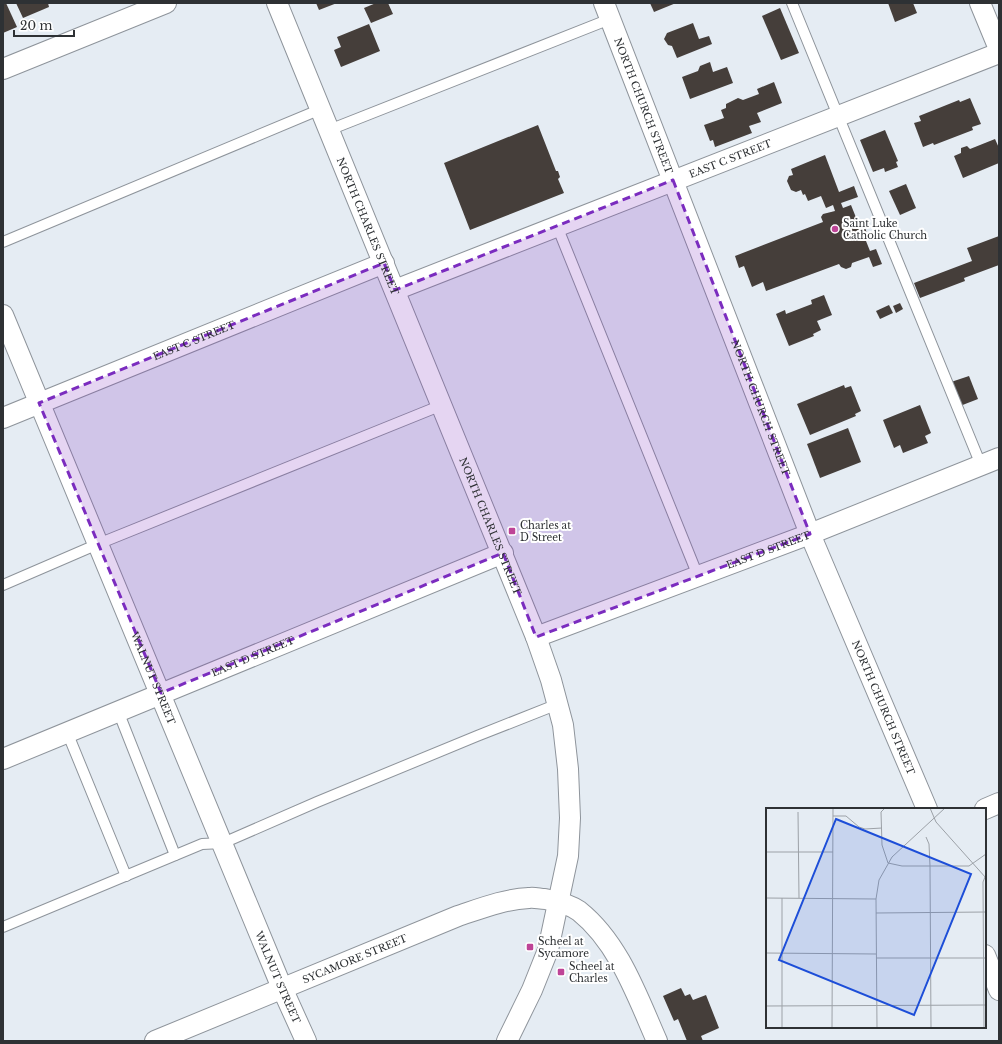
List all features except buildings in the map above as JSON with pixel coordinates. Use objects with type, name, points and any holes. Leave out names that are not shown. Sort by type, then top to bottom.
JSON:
[{"type":"street","points":[[3,69],[166,3]]},
{"type":"street","name":"NORTH CHARLES STREET","points":[[277,3],[503,553],[536,637],[551,680],[563,725],[570,818],[568,856],[548,950],[532,990],[507,1041]]},
{"type":"street","points":[[980,3],[999,49]]},
{"type":"street","name":"NORTH CHURCH STREET","points":[[607,11],[810,534],[927,808]]},
{"type":"street","name":"EAST C STREET","points":[[395,290],[999,53]]},
{"type":"street","name":"EAST C STREET","points":[[3,418],[384,263]]},
{"type":"street","name":"WALNUT STREET","points":[[3,315],[282,988],[306,1041]]},
{"type":"street","name":"EAST D STREET","points":[[536,637],[810,534],[990,462]]},
{"type":"street","name":"EAST D STREET","points":[[3,759],[503,553]]},
{"type":"street","points":[[986,809],[999,803]]},
{"type":"street","name":"SYCAMORE STREET","points":[[154,1041],[458,916],[499,902],[531,897],[559,901]]},
{"type":"street","points":[[559,901],[578,910],[601,933],[621,963],[639,999],[657,1041]]},
{"type":"street","points":[[986,958],[999,990]]},
{"type":"lane","points":[[792,3],[837,116],[990,462]]},
{"type":"lane","points":[[329,130],[607,11]]},
{"type":"lane","points":[[3,242],[320,109]]},
{"type":"lane","points":[[557,226],[698,576]]},
{"type":"lane","points":[[3,585],[98,544],[442,405]]},
{"type":"lane","points":[[3,927],[202,844],[223,843],[317,802],[558,704]]},
{"type":"lane","points":[[118,711],[175,855]]},
{"type":"lane","points":[[67,732],[126,876]]},
{"type":"highlighted area","points":[[673,180],[810,534],[536,637],[503,553],[161,693],[39,403],[384,263],[395,290]]},
{"type":"place","name":"Saint Luke Catholic Church","points":[[835,229]]},
{"type":"place","name":"Charles at D Street","points":[[512,531]]},
{"type":"place","name":"Scheel at Sycamore","points":[[530,947]]},
{"type":"place","name":"Scheel at Charles","points":[[561,972]]}]
